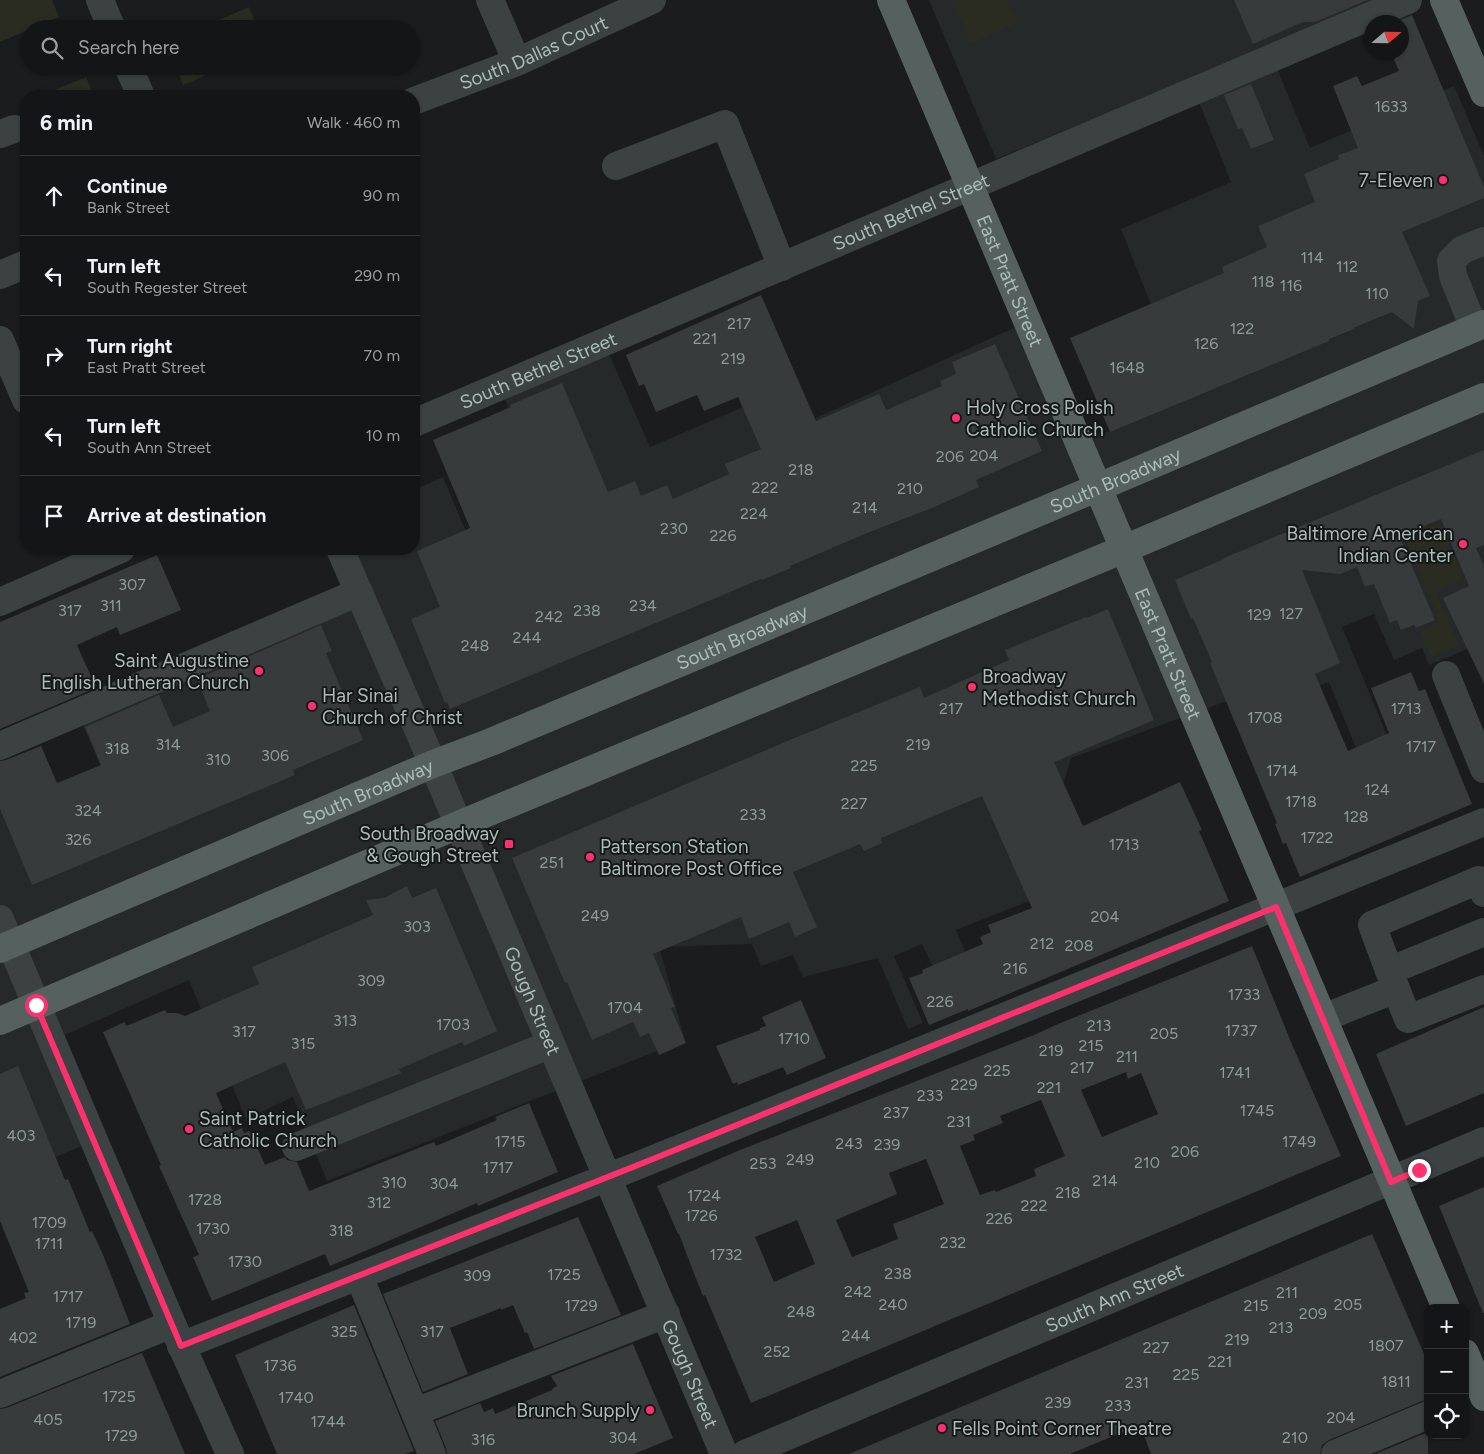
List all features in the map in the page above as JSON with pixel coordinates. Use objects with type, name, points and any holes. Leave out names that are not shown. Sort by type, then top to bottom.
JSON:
[{"type":"main road","name":"East Pratt Street","points":[[891,0],[1444,1304]]},
{"type":"main road","points":[[1444,0],[1484,93]]},
{"type":"main road","name":"South Broadway","points":[[5,947],[433,764],[500,738],[1479,326]]},
{"type":"main road","points":[[0,1020],[458,825],[1124,549],[1484,396]]},
{"type":"main road","points":[[1469,1365],[1479,1395]]},
{"type":"street","points":[[100,0],[108,20]]},
{"type":"street","points":[[490,0],[517,62]]},
{"type":"street","name":"South Dallas Court","points":[[420,99],[517,62],[652,0]]},
{"type":"street","name":"South Bethel Street","points":[[420,420],[1408,0]]},
{"type":"street","points":[[132,75],[138,90]]},
{"type":"street","points":[[616,166],[725,124],[782,267]]},
{"type":"street","points":[[1479,326],[1453,276],[1452,260],[1462,250],[1484,241]]},
{"type":"street","points":[[0,275],[20,267]]},
{"type":"street","points":[[0,340],[20,386]]},
{"type":"street","points":[[0,602],[91,555]]},
{"type":"street","name":"Gough Street","points":[[343,555],[552,1044],[724,1454]]},
{"type":"street","points":[[0,746],[359,592]]},
{"type":"street","points":[[1446,675],[1484,770]]},
{"type":"street","points":[[0,1393],[359,1276],[1484,822]]},
{"type":"street","points":[[1484,892],[1479,880],[1372,925],[1408,1019],[1484,989]]},
{"type":"street","points":[[0,919],[5,947],[36,1005],[230,1454]]},
{"type":"street","points":[[1323,1018],[1484,932]]},
{"type":"street","points":[[296,1147],[552,1044]]},
{"type":"street","name":"South Ann Street","points":[[745,1454],[1484,1142]]},
{"type":"street","points":[[359,1276],[432,1454]]},
{"type":"street","points":[[414,1412],[666,1314]]},
{"type":"street","points":[[1335,1454],[1424,1417]]},
{"type":"shaded area","points":[[0,0],[52,0],[59,17],[52,20],[20,20],[20,34],[0,42]]},
{"type":"shaded area","points":[[929,0],[1380,0],[996,159]]},
{"type":"shaded area","points":[[952,0],[1007,0],[1017,23],[971,44]]},
{"type":"shaded area","points":[[249,7],[254,20],[219,20]]},
{"type":"shaded area","points":[[1273,59],[1310,148],[1454,86],[1484,156],[1484,642],[1429,665],[1422,648],[1394,660],[1374,614],[1342,627],[1396,757],[1365,770],[1329,682],[1305,691],[1298,675],[1071,758],[1059,797],[1087,878],[956,930],[984,998],[954,1010],[922,944],[894,956],[923,1023],[908,1029],[878,958],[803,977],[793,955],[761,966],[752,944],[659,947],[685,1040],[327,1181],[293,1097],[246,1119],[189,980],[58,1038],[100,1138],[0,1181],[0,811],[101,767],[77,711],[352,595],[335,555],[420,555],[420,487],[443,477],[480,565],[562,529],[501,390],[605,345],[650,447],[743,407],[826,443],[816,418],[1027,322],[1081,443],[1188,398],[1121,229],[1231,182],[1195,92]]},
{"type":"shaded area","points":[[179,75],[207,75],[183,85]]},
{"type":"shaded area","points":[[86,77],[91,90],[54,90]]},
{"type":"shaded area","points":[[1409,483],[1429,528],[1440,523],[1463,579],[1440,589],[1437,594],[1459,646],[1431,657],[1420,631],[1440,622],[1403,534]]},
{"type":"building","points":[[1234,0],[1368,0],[1315,22],[1303,22],[1253,44]]},
{"type":"building","points":[[1412,15],[1484,187],[1484,198],[1402,232],[1430,296],[1418,301],[1414,329],[1392,312],[1329,339],[1329,341],[1110,432],[1070,338],[1224,273],[1222,267],[1267,247],[1258,226],[1315,202],[1304,174],[1339,159],[1338,155],[1358,148],[1333,86],[1357,76],[1362,86],[1399,71],[1394,60],[1409,60],[1409,16]]},
{"type":"building","points":[[1251,84],[1274,140],[1251,149],[1242,128],[1238,129],[1224,95]]},
{"type":"building","points":[[761,295],[816,421],[879,394],[886,410],[942,386],[940,381],[956,374],[952,362],[995,344],[1042,451],[976,480],[979,487],[932,508],[867,533],[790,566],[791,568],[450,709],[447,702],[445,703],[411,619],[440,607],[419,555],[420,550],[470,528],[433,440],[562,383],[608,492],[635,481],[641,496],[667,485],[673,499],[729,474],[725,464],[761,449],[738,397],[704,411],[697,395],[656,412],[644,384],[639,386],[626,355]]},
{"type":"building","points":[[1484,450],[1484,545],[1476,548],[1484,566],[1484,684],[1443,598],[1469,586],[1441,519],[1399,536],[1435,620],[1416,628],[1414,625],[1401,630],[1397,620],[1390,623],[1374,584],[1365,587],[1357,567],[1340,574],[1302,570],[1340,663],[1315,674],[1348,751],[1389,733],[1371,688],[1411,672],[1419,691],[1425,689],[1472,804],[1300,877],[1286,843],[1283,844],[1275,824],[1277,823],[1210,663],[1212,662],[1175,580]]},
{"type":"building","points":[[157,555],[181,610],[120,635],[117,627],[77,645],[96,688],[0,729],[0,622]]},
{"type":"building","points":[[1108,609],[1154,720],[1054,762],[1083,826],[1180,782],[1202,830],[1199,831],[1229,901],[968,1011],[968,1009],[929,1025],[909,978],[923,973],[922,970],[983,944],[980,937],[991,932],[988,925],[1032,908],[982,796],[881,838],[882,843],[864,851],[860,844],[793,872],[817,927],[795,937],[789,922],[749,939],[741,917],[653,954],[675,1007],[671,1008],[686,1043],[659,1055],[649,1033],[640,1037],[633,1022],[592,1040],[567,982],[565,983],[512,858],[792,739],[920,687],[924,698],[1009,660],[1005,650]]},
{"type":"building","points":[[321,625],[332,651],[326,653],[363,740],[293,770],[295,775],[32,885],[0,809],[0,761],[41,746],[57,783],[101,765],[85,727],[159,695],[173,727],[210,711],[197,679]]},
{"type":"building","points":[[407,886],[412,898],[436,888],[497,1031],[464,1046],[462,1042],[399,1069],[401,1073],[306,1110],[285,1062],[216,1093],[233,1132],[242,1128],[244,1133],[250,1131],[265,1165],[285,1157],[287,1160],[297,1162],[309,1191],[434,1142],[436,1146],[497,1120],[495,1117],[529,1103],[558,1172],[478,1206],[477,1203],[330,1266],[325,1254],[212,1301],[193,1257],[199,1255],[159,1166],[161,1165],[103,1032],[125,1022],[126,1026],[165,1010],[167,1013],[177,1013],[185,1016],[259,984],[252,967],[373,915],[366,900],[384,898]]},
{"type":"building","points":[[1252,946],[1291,1042],[1341,1156],[751,1403],[705,1295],[703,1296],[679,1234],[657,1186],[740,1150]],"holes":[[[1126,1072],[1128,1079],[1141,1073],[1158,1114],[1102,1137],[1081,1090]],[[1041,1100],[1065,1156],[1034,1169],[1036,1176],[996,1192],[995,1190],[980,1195],[960,1146],[975,1140],[973,1135],[1003,1123],[1000,1116]],[[926,1159],[944,1204],[893,1224],[898,1239],[852,1257],[836,1220],[897,1194],[889,1173]],[[797,1220],[815,1264],[774,1282],[755,1237]]]},
{"type":"building","points":[[801,1000],[826,1058],[787,1075],[783,1067],[738,1085],[737,1082],[733,1084],[716,1046],[760,1030],[760,1028],[766,1026],[762,1017]]},
{"type":"building","points":[[1484,1007],[1484,1093],[1406,1126],[1376,1054]]},
{"type":"building","points":[[18,1066],[65,1180],[68,1179],[90,1232],[92,1231],[104,1257],[130,1324],[0,1377],[0,1309],[26,1298],[24,1293],[29,1292],[0,1221],[0,1074]]},
{"type":"building","points":[[1484,1187],[1484,1313],[1483,1313],[1439,1206]]},
{"type":"building","points":[[578,1217],[621,1315],[534,1349],[513,1305],[501,1310],[501,1308],[450,1328],[468,1374],[423,1392],[383,1294]]},
{"type":"building","points":[[1372,1234],[1424,1354],[1424,1401],[1329,1440],[1322,1445],[1320,1454],[1151,1454],[1140,1425],[1070,1454],[849,1454]]},
{"type":"building","points":[[354,1305],[414,1451],[405,1454],[277,1454],[235,1355]]},
{"type":"building","points":[[633,1344],[673,1438],[634,1454],[447,1454],[435,1421],[480,1403],[484,1412],[493,1408],[495,1414],[552,1390],[557,1386],[551,1376]]},
{"type":"building","points":[[142,1353],[185,1454],[0,1454],[0,1409]]},
{"type":"building","points":[[1424,1434],[1424,1439],[1428,1439],[1428,1454],[1375,1454]]},
{"type":"place","name":"7-Eleven","points":[[1443,180]]},
{"type":"place","name":"Holy Cross Polish Catholic Church","points":[[956,418]]},
{"type":"place","name":"Baltimore American Indian Center","points":[[1463,544]]},
{"type":"place","name":"Saint Augustine English Lutheran Church","points":[[259,671]]},
{"type":"place","name":"Broadway Methodist Church","points":[[972,687]]},
{"type":"place","name":"Har Sinai Church of Christ","points":[[312,706]]},
{"type":"place","name":"South Broadway & Gough Street","points":[[509,844]]},
{"type":"place","name":"Patterson Station Baltimore Post Office","points":[[590,857]]},
{"type":"place","name":"Saint Patrick Catholic Church","points":[[189,1129]]},
{"type":"place","name":"Brunch Supply","points":[[650,1410]]},
{"type":"place","name":"Fells Point Corner Theatre","points":[[942,1428]]},
{"type":"route","points":[[36,1005],[181,1346],[638,1165],[1276,907],[1391,1182],[1419,1170]]}]
